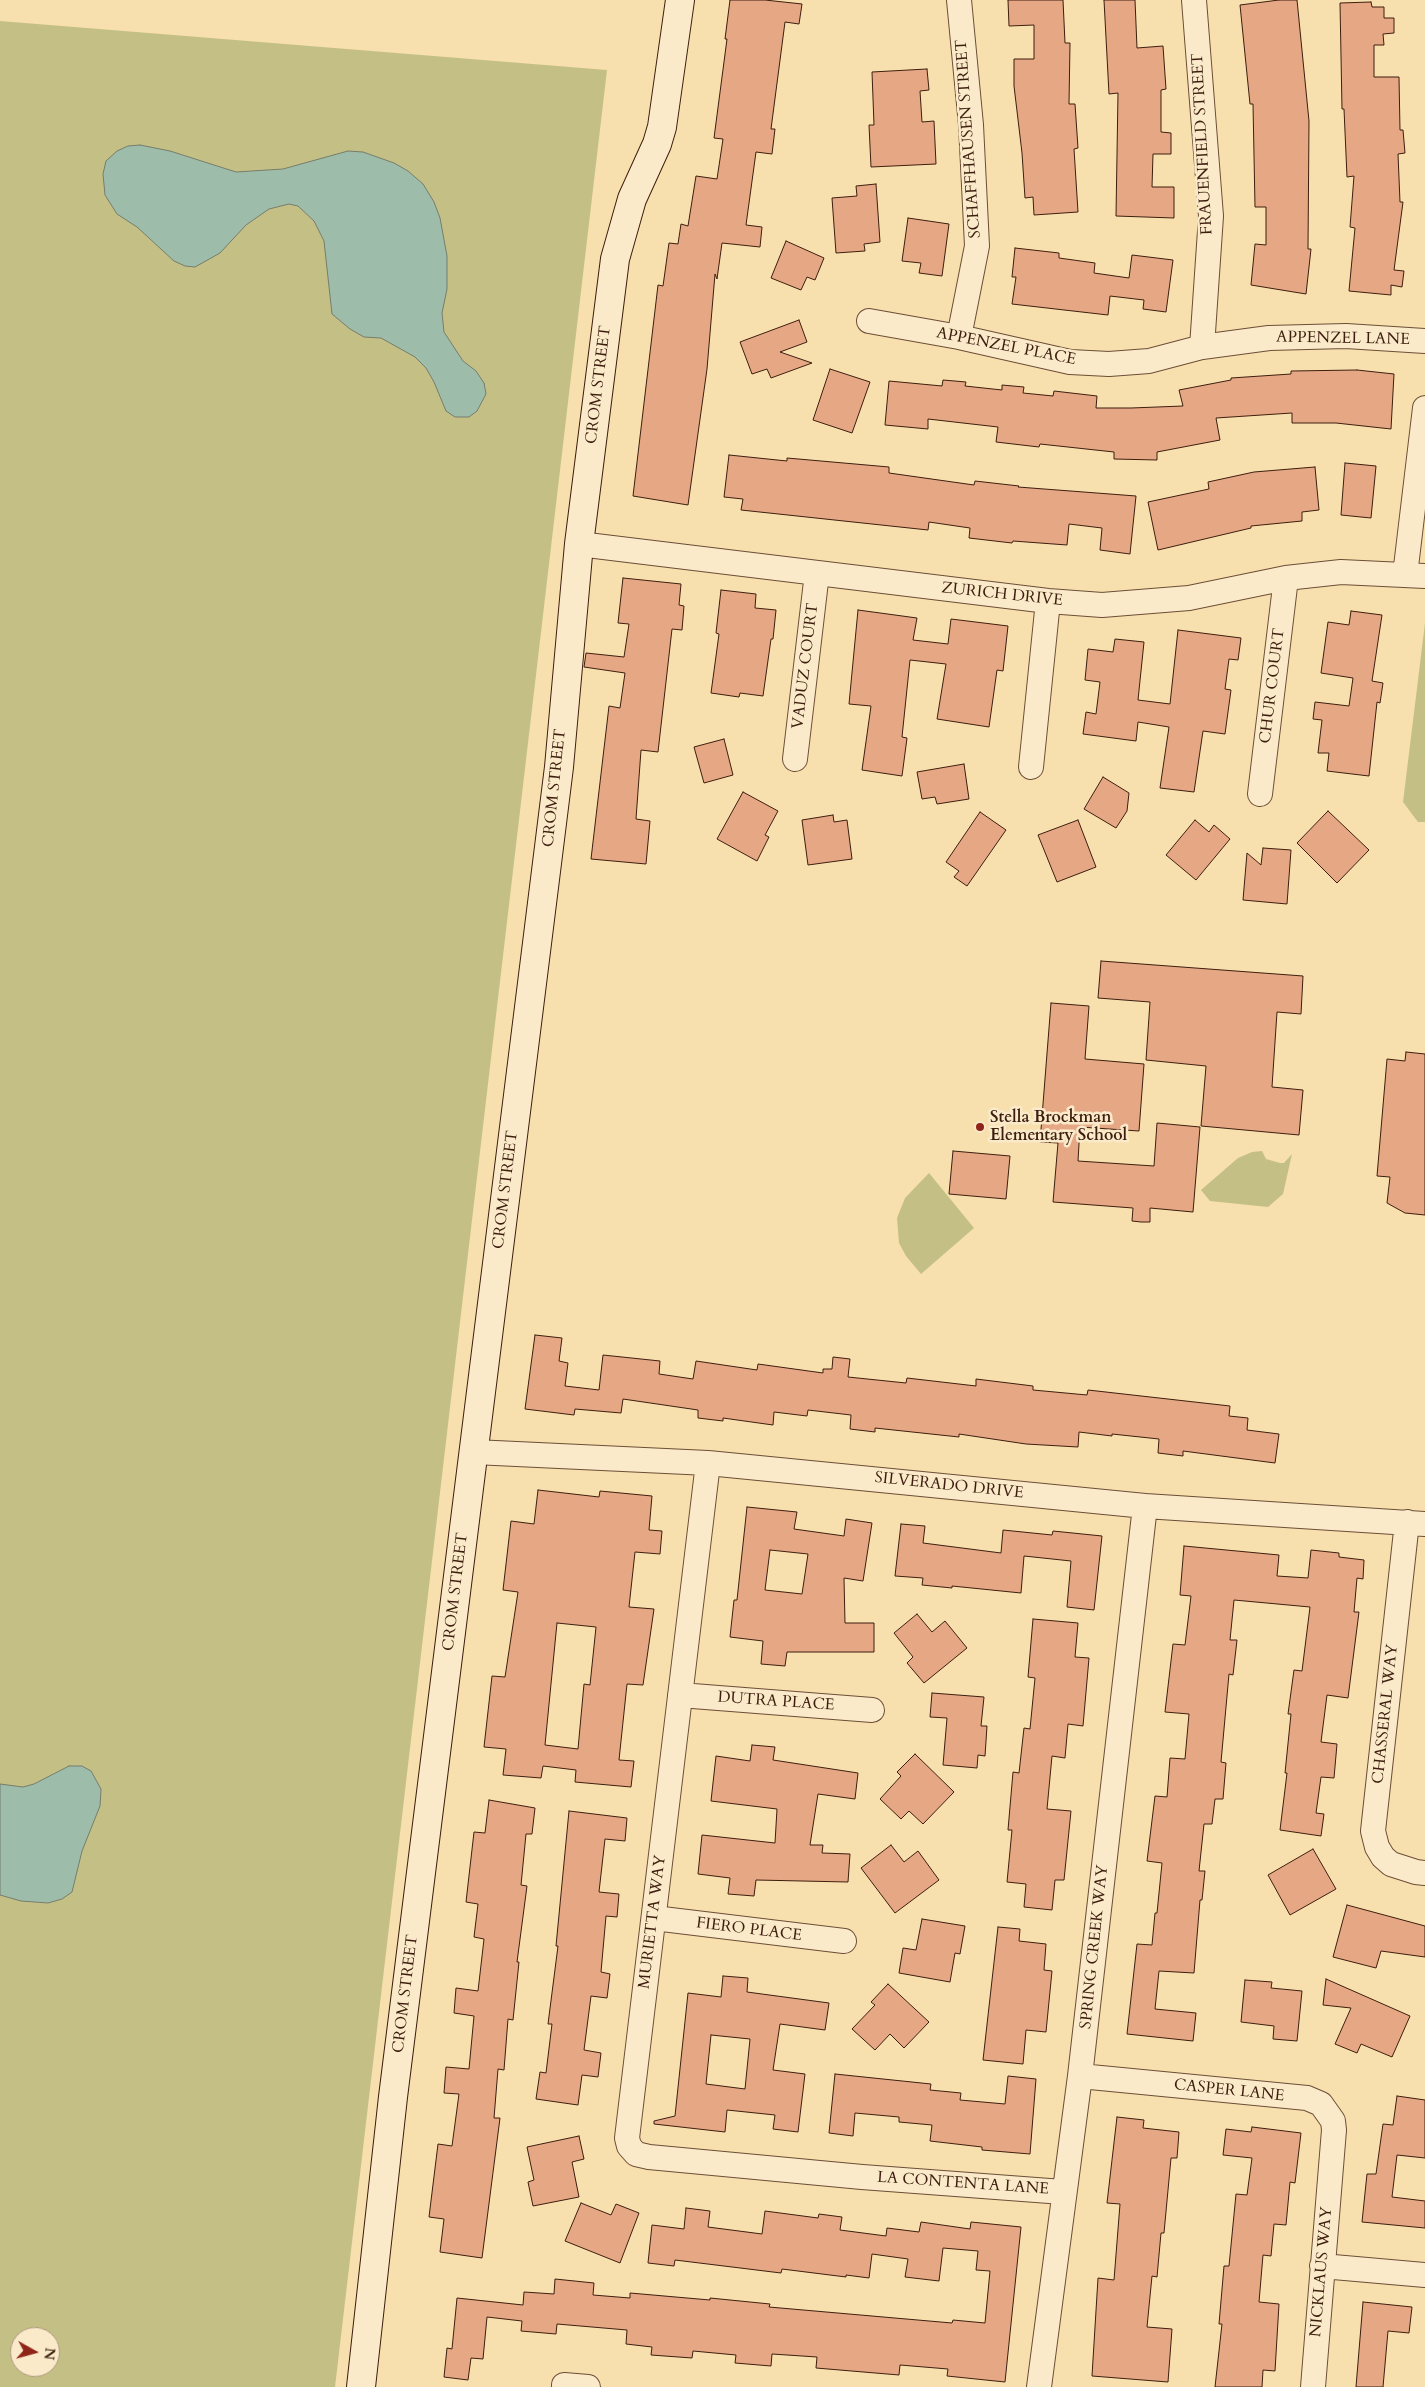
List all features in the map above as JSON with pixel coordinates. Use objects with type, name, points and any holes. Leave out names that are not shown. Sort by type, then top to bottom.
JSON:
[{"type":"street","name":"CROM STREET","points":[[361,2387],[396,2077],[559,767],[579,544],[615,259],[632,199],[657,144],[662,127],[680,0]]},
{"type":"street","name":"SCHAFFHAUSEN STREET","points":[[959,0],[971,125],[977,246],[959,337]]},
{"type":"street","name":"FRAUENFIELD STREET","points":[[1194,0],[1211,216],[1202,347]]},
{"type":"street","name":"APPENZEL PLACE","points":[[869,321],[959,337],[1070,362],[1109,364],[1149,361],[1202,347]]},
{"type":"street","name":"APPENZEL LANE","points":[[1202,347],[1288,337],[1346,336],[1425,341]]},
{"type":"street","points":[[1415,575],[1425,408]]},
{"type":"street","name":"ZURICH DRIVE","points":[[579,544],[1048,601],[1102,605],[1189,598],[1286,578],[1341,572],[1415,575]]},
{"type":"street","name":"VADUZ COURT","points":[[795,759],[816,573]]},
{"type":"street","name":"CHUR COURT","points":[[1260,794],[1286,578]]},
{"type":"street","points":[[1031,767],[1048,601]]},
{"type":"street","name":"SILVERADO DRIVE","points":[[474,1452],[708,1462],[1145,1506],[1416,1523]]},
{"type":"street","name":"MURIETTA WAY","points":[[708,1462],[627,2138],[636,2154],[649,2157],[862,2177]]},
{"type":"street","name":"SPRING CREEK WAY","points":[[1039,2387],[1080,2076],[1145,1506]]},
{"type":"street","name":"CHASSERAL WAY","points":[[1416,1523],[1373,1830],[1377,1847],[1383,1857],[1391,1864],[1425,1873]]},
{"type":"street","name":"DUTRA PLACE","points":[[680,1695],[872,1710]]},
{"type":"street","name":"FIERO PLACE","points":[[654,1918],[844,1942]]},
{"type":"street","name":"CASPER LANE","points":[[1080,2076],[1307,2098],[1321,2104],[1333,2121],[1332,2156]]},
{"type":"street","name":"NICKLAUS WAY","points":[[1313,2387],[1332,2156]]},
{"type":"street","name":"LA CONTENTA LANE","points":[[862,2177],[1064,2192]]},
{"type":"street","points":[[1322,2266],[1425,2275]]},
{"type":"street","points":[[564,2385],[588,2387]]},
{"type":"shaded area","points":[[0,21],[607,70],[335,2387],[0,2387]]},
{"type":"shaded area","points":[[140,145],[170,151],[236,172],[283,169],[348,151],[363,152],[394,163],[408,171],[423,184],[434,202],[440,218],[447,256],[447,289],[442,313],[444,332],[463,361],[476,371],[484,383],[486,394],[477,411],[469,417],[455,417],[446,411],[426,368],[415,357],[381,338],[364,337],[350,329],[332,314],[324,241],[314,221],[298,206],[289,204],[269,209],[246,225],[220,253],[195,267],[185,266],[174,261],[137,227],[117,214],[105,195],[103,174],[106,161],[117,151],[128,146]]},
{"type":"shaded area","points":[[1425,623],[1425,822],[1418,822],[1403,802]]},
{"type":"shaded area","points":[[1262,1151],[1266,1159],[1280,1163],[1284,1163],[1292,1154],[1283,1194],[1268,1207],[1210,1201],[1201,1190],[1238,1158],[1252,1152]]},
{"type":"shaded area","points":[[929,1173],[974,1228],[921,1274],[906,1256],[899,1243],[897,1218],[905,1198]]},
{"type":"shaded area","points":[[69,1766],[82,1766],[91,1771],[101,1789],[100,1806],[82,1851],[72,1892],[62,1899],[48,1903],[21,1901],[0,1895],[0,1784],[23,1787],[34,1784]]},
{"type":"building","points":[[730,0],[765,0],[802,4],[799,24],[785,22],[771,129],[775,129],[772,154],[756,152],[746,225],[762,227],[760,247],[722,243],[717,279],[715,274],[707,369],[688,505],[633,496],[658,285],[663,286],[669,243],[678,244],[681,224],[688,226],[696,176],[717,179],[723,139],[714,138],[727,39],[725,39]]},
{"type":"building","points":[[1008,0],[1063,0],[1065,43],[1070,43],[1069,104],[1075,104],[1078,148],[1074,149],[1078,212],[1034,215],[1033,197],[1025,198],[1014,86],[1014,59],[1034,59],[1034,25],[1009,26]]},
{"type":"building","points":[[1104,0],[1135,0],[1137,48],[1163,46],[1166,89],[1161,90],[1161,132],[1171,133],[1171,154],[1153,154],[1152,187],[1174,187],[1174,218],[1116,216],[1118,93],[1109,94]]},
{"type":"building","points":[[1279,0],[1297,0],[1309,121],[1308,249],[1311,249],[1306,294],[1251,285],[1255,244],[1266,245],[1266,207],[1255,207],[1253,104],[1250,104],[1240,5]]},
{"type":"building","points":[[1371,2],[1372,7],[1384,7],[1384,18],[1394,18],[1394,33],[1383,34],[1384,45],[1374,45],[1374,77],[1399,77],[1400,130],[1403,130],[1405,153],[1398,154],[1400,202],[1403,202],[1394,270],[1404,271],[1402,287],[1391,285],[1391,295],[1349,291],[1355,228],[1350,227],[1354,176],[1347,177],[1344,109],[1342,109],[1340,3]]},
{"type":"building","points":[[927,69],[929,90],[920,91],[922,122],[934,121],[936,164],[871,167],[869,125],[874,125],[872,72]]},
{"type":"building","points":[[876,184],[880,242],[864,244],[865,251],[836,253],[832,198],[857,196],[856,186]]},
{"type":"building","points":[[908,218],[949,224],[942,276],[919,273],[921,263],[902,261]]},
{"type":"building","points":[[786,241],[824,258],[815,280],[807,277],[801,290],[771,278]]},
{"type":"building","points":[[1015,248],[1059,253],[1059,258],[1095,263],[1094,273],[1129,278],[1132,255],[1173,260],[1166,312],[1143,309],[1144,300],[1110,296],[1108,315],[1012,304],[1016,277],[1012,277]]},
{"type":"building","points":[[799,320],[807,342],[780,352],[812,363],[771,378],[767,369],[752,374],[740,342]]},
{"type":"building","points":[[830,369],[870,382],[852,433],[813,420]]},
{"type":"building","points":[[1357,370],[1394,374],[1391,429],[1336,423],[1292,423],[1292,413],[1216,418],[1220,440],[1157,452],[1157,460],[1114,459],[1114,452],[1040,444],[1039,447],[996,442],[998,427],[928,419],[928,429],[885,425],[889,381],[942,386],[943,380],[966,382],[965,386],[1002,390],[1002,385],[1024,387],[1023,393],[1053,396],[1054,391],[1097,396],[1096,408],[1131,408],[1183,406],[1179,390],[1231,380],[1231,378],[1291,374],[1291,371]]},
{"type":"building","points":[[729,455],[787,461],[787,458],[889,467],[889,473],[974,485],[975,481],[1018,487],[1136,496],[1130,554],[1100,550],[1102,528],[1069,524],[1067,545],[1013,541],[1012,543],[969,538],[970,528],[929,522],[928,530],[741,510],[743,499],[724,497]]},
{"type":"building","points":[[1345,463],[1376,466],[1371,518],[1341,515]]},
{"type":"building","points":[[1315,467],[1319,510],[1302,512],[1302,521],[1251,526],[1251,528],[1158,550],[1148,502],[1209,489],[1208,482],[1254,472]]},
{"type":"building","points":[[623,578],[681,584],[679,605],[684,606],[682,630],[672,629],[658,752],[641,750],[636,819],[650,821],[646,864],[591,859],[609,706],[620,708],[625,673],[584,667],[586,653],[624,657],[629,624],[618,623]]},
{"type":"building","points":[[721,590],[756,594],[755,608],[776,610],[763,696],[740,693],[739,697],[711,693],[719,634],[716,633]]},
{"type":"building","points":[[858,610],[917,618],[913,640],[948,644],[951,619],[1008,626],[1003,671],[997,670],[989,727],[937,719],[946,664],[910,660],[902,737],[907,738],[902,776],[862,770],[871,706],[849,704]]},
{"type":"building","points":[[1351,611],[1382,615],[1372,681],[1383,683],[1380,703],[1377,702],[1369,776],[1327,771],[1329,753],[1318,753],[1322,720],[1313,719],[1315,702],[1349,706],[1353,678],[1321,673],[1328,622],[1349,625]]},
{"type":"building","points":[[1178,630],[1241,638],[1238,660],[1229,659],[1225,689],[1231,690],[1225,734],[1203,731],[1194,792],[1160,788],[1169,727],[1138,722],[1136,741],[1083,734],[1086,712],[1096,714],[1100,682],[1085,680],[1088,649],[1113,652],[1115,639],[1144,642],[1138,700],[1170,704]]},
{"type":"building","points":[[724,739],[733,775],[704,783],[694,747]]},
{"type":"building","points":[[964,764],[969,799],[937,804],[935,797],[922,799],[917,772]]},
{"type":"building","points":[[1103,777],[1129,793],[1127,811],[1116,828],[1084,809]]},
{"type":"building","points":[[743,792],[778,811],[765,835],[769,837],[757,861],[717,839]]},
{"type":"building","points":[[1328,811],[1369,850],[1337,883],[1297,843]]},
{"type":"building","points":[[980,812],[1006,830],[967,886],[954,877],[959,871],[946,862]]},
{"type":"building","points":[[833,815],[834,822],[847,820],[852,859],[808,865],[802,820]]},
{"type":"building","points":[[1078,820],[1096,867],[1057,882],[1038,835]]},
{"type":"building","points":[[1195,820],[1209,832],[1214,825],[1230,839],[1196,880],[1166,855]]},
{"type":"building","points":[[1263,848],[1291,850],[1287,904],[1243,900],[1247,853],[1261,865]]},
{"type":"building","points":[[1101,961],[1303,976],[1301,1014],[1277,1012],[1272,1087],[1303,1090],[1299,1135],[1201,1126],[1206,1066],[1146,1060],[1150,1002],[1098,998]]},
{"type":"building","points":[[1051,1003],[1089,1006],[1085,1059],[1144,1064],[1139,1131],[1080,1127],[1078,1161],[1154,1166],[1157,1123],[1200,1127],[1193,1212],[1150,1208],[1150,1222],[1141,1222],[1132,1221],[1133,1208],[1053,1202],[1058,1143],[1040,1142]]},
{"type":"building","points":[[1406,1052],[1425,1054],[1425,1215],[1405,1213],[1387,1203],[1390,1177],[1377,1176],[1387,1059],[1405,1061]]},
{"type":"building","points":[[953,1151],[1010,1156],[1006,1199],[949,1194]]},
{"type":"building","points":[[535,1335],[562,1338],[559,1361],[568,1363],[565,1386],[599,1390],[603,1355],[660,1361],[659,1374],[693,1379],[696,1361],[757,1370],[758,1364],[823,1373],[823,1369],[832,1369],[833,1357],[850,1359],[848,1377],[906,1383],[907,1378],[976,1386],[976,1379],[1033,1386],[1033,1390],[1087,1395],[1088,1390],[1230,1406],[1229,1416],[1248,1418],[1247,1430],[1279,1434],[1275,1463],[1183,1451],[1183,1456],[1158,1453],[1159,1439],[1112,1434],[1112,1436],[1079,1432],[1078,1447],[1026,1444],[959,1434],[959,1437],[875,1428],[875,1432],[850,1429],[851,1415],[808,1410],[807,1416],[774,1412],[773,1425],[723,1418],[723,1421],[698,1418],[698,1410],[623,1399],[621,1413],[575,1409],[574,1415],[525,1409]]},
{"type":"building","points":[[538,1490],[599,1497],[600,1491],[652,1496],[649,1530],[662,1531],[660,1554],[635,1552],[629,1607],[654,1609],[643,1685],[627,1684],[619,1760],[634,1761],[631,1787],[575,1782],[576,1770],[543,1766],[541,1778],[503,1775],[506,1749],[484,1747],[492,1676],[505,1677],[518,1592],[503,1590],[511,1521],[534,1524]],"holes":[[[557,1623],[596,1627],[590,1685],[584,1684],[578,1749],[545,1745]]]},
{"type":"building","points":[[747,1507],[797,1512],[794,1529],[844,1536],[846,1519],[872,1523],[863,1581],[844,1578],[845,1623],[874,1623],[874,1652],[787,1652],[785,1666],[761,1664],[763,1641],[730,1637],[734,1600],[737,1600]],"holes":[[[770,1550],[808,1554],[802,1594],[765,1590]]]},
{"type":"building","points":[[901,1524],[925,1526],[923,1543],[1001,1553],[1003,1530],[1052,1535],[1053,1531],[1102,1536],[1094,1610],[1067,1607],[1071,1561],[1024,1556],[1021,1593],[922,1585],[923,1578],[895,1576]]},
{"type":"building","points":[[1184,1546],[1279,1555],[1277,1576],[1308,1578],[1311,1550],[1339,1553],[1339,1557],[1364,1560],[1363,1579],[1357,1578],[1354,1612],[1359,1612],[1348,1698],[1327,1695],[1321,1742],[1337,1744],[1334,1778],[1321,1777],[1316,1813],[1324,1814],[1321,1836],[1280,1830],[1287,1773],[1285,1773],[1291,1714],[1288,1714],[1294,1670],[1302,1671],[1310,1607],[1234,1600],[1230,1640],[1237,1640],[1233,1675],[1229,1674],[1221,1762],[1226,1763],[1223,1799],[1215,1799],[1212,1824],[1204,1824],[1199,1871],[1205,1871],[1202,1900],[1200,1900],[1194,1973],[1159,1971],[1155,2009],[1196,2013],[1193,2041],[1127,2034],[1137,1944],[1152,1945],[1155,1913],[1157,1913],[1162,1863],[1147,1861],[1155,1796],[1167,1797],[1170,1758],[1185,1759],[1189,1714],[1165,1712],[1173,1644],[1185,1645],[1191,1596],[1180,1595]]},
{"type":"building","points":[[917,1614],[932,1632],[945,1621],[967,1648],[924,1683],[907,1663],[913,1657],[894,1633]]},
{"type":"building","points":[[1033,1619],[1078,1623],[1075,1657],[1089,1658],[1083,1726],[1068,1724],[1065,1758],[1052,1756],[1047,1809],[1071,1811],[1064,1880],[1055,1880],[1052,1910],[1024,1907],[1026,1884],[1007,1882],[1012,1830],[1008,1830],[1013,1772],[1019,1773],[1024,1728],[1030,1729],[1035,1678],[1028,1677]]},
{"type":"building","points":[[932,1693],[984,1697],[981,1726],[987,1726],[985,1756],[978,1755],[977,1768],[943,1765],[947,1718],[930,1717]]},
{"type":"building","points":[[752,1745],[775,1747],[773,1760],[858,1773],[855,1799],[818,1794],[810,1845],[823,1845],[822,1853],[850,1854],[848,1882],[756,1880],[754,1896],[728,1894],[730,1878],[698,1874],[702,1835],[775,1843],[777,1809],[711,1801],[716,1756],[750,1761]]},
{"type":"building","points":[[915,1754],[954,1792],[923,1824],[909,1811],[901,1819],[880,1799],[901,1776],[897,1772]]},
{"type":"building","points":[[489,1800],[535,1808],[532,1834],[526,1834],[521,1885],[527,1886],[517,1962],[519,1962],[513,2020],[508,2019],[504,2070],[498,2069],[494,2118],[500,2118],[482,2258],[440,2252],[444,2219],[429,2217],[438,2144],[452,2146],[459,2094],[444,2093],[446,2067],[469,2069],[474,2016],[454,2013],[456,1988],[478,1991],[484,1939],[474,1937],[478,1904],[466,1902],[474,1832],[485,1833]]},
{"type":"building","points":[[569,1811],[627,1818],[625,1841],[605,1839],[599,1892],[619,1894],[617,1917],[606,1916],[601,1972],[610,1974],[607,1998],[591,1996],[584,2050],[601,2053],[598,2077],[582,2075],[578,2105],[536,2099],[540,2072],[546,2073],[552,2024],[548,2024],[558,1946],[556,1946]]},
{"type":"building","points":[[891,1845],[904,1862],[918,1851],[939,1880],[895,1913],[861,1868]]},
{"type":"building","points":[[1313,1849],[1336,1889],[1290,1915],[1268,1875]]},
{"type":"building","points":[[1347,1905],[1425,1926],[1425,1957],[1381,1951],[1376,1968],[1333,1957]]},
{"type":"building","points":[[922,1919],[965,1926],[960,1954],[955,1953],[950,1982],[899,1973],[903,1948],[916,1950]]},
{"type":"building","points":[[998,1927],[1020,1929],[1019,1941],[1046,1944],[1044,1970],[1052,1971],[1046,2032],[1026,2030],[1023,2064],[983,2060]]},
{"type":"building","points":[[723,1976],[748,1978],[747,1992],[829,2003],[825,2030],[780,2024],[773,2070],[805,2074],[798,2132],[773,2129],[775,2115],[727,2110],[725,2132],[654,2124],[654,2121],[675,2116],[688,1993],[721,1997]],"holes":[[[711,2035],[750,2039],[745,2089],[706,2084]]]},
{"type":"building","points":[[1326,1979],[1410,2016],[1392,2057],[1361,2044],[1357,2053],[1335,2044],[1351,2008],[1323,2005]]},
{"type":"building","points":[[1245,1980],[1272,1982],[1271,1988],[1302,1991],[1297,2041],[1273,2039],[1274,2026],[1241,2022]]},
{"type":"building","points":[[888,1984],[929,2022],[904,2048],[890,2034],[875,2050],[852,2029],[875,2005],[871,2002]]},
{"type":"building","points":[[835,2074],[931,2084],[930,2090],[961,2093],[960,2100],[1005,2104],[1008,2076],[1036,2079],[1030,2154],[982,2150],[982,2147],[930,2141],[932,2125],[899,2122],[899,2117],[855,2113],[853,2136],[829,2133]]},
{"type":"building","points":[[1397,2096],[1425,2100],[1425,2158],[1397,2155],[1392,2197],[1425,2201],[1425,2228],[1362,2222],[1367,2174],[1376,2174],[1383,2124],[1393,2125]]},
{"type":"building","points":[[1117,2117],[1144,2120],[1143,2128],[1179,2132],[1177,2158],[1171,2158],[1164,2233],[1161,2233],[1157,2277],[1152,2276],[1147,2327],[1172,2329],[1168,2382],[1092,2376],[1098,2278],[1114,2280],[1120,2204],[1107,2203]]},
{"type":"building","points":[[1252,2127],[1301,2133],[1295,2183],[1290,2182],[1286,2225],[1274,2224],[1271,2256],[1263,2255],[1259,2302],[1279,2304],[1275,2371],[1263,2370],[1262,2387],[1215,2387],[1222,2324],[1219,2324],[1224,2266],[1229,2266],[1236,2194],[1247,2195],[1252,2158],[1223,2155],[1226,2129],[1251,2132]]},
{"type":"building","points":[[579,2136],[584,2159],[572,2162],[579,2197],[533,2206],[528,2182],[534,2180],[527,2147]]},
{"type":"building","points":[[581,2203],[611,2215],[616,2204],[639,2213],[620,2263],[565,2241]]},
{"type":"building","points":[[686,2208],[710,2211],[708,2227],[762,2234],[765,2211],[818,2218],[819,2214],[842,2217],[840,2230],[886,2236],[887,2228],[919,2232],[921,2222],[970,2229],[971,2222],[1021,2227],[1005,2382],[947,2376],[948,2369],[900,2365],[899,2375],[816,2368],[817,2357],[772,2354],[771,2366],[735,2363],[736,2355],[693,2351],[692,2358],[651,2355],[652,2347],[626,2344],[627,2330],[557,2324],[556,2334],[521,2331],[522,2321],[487,2317],[483,2359],[471,2358],[468,2380],[444,2377],[447,2348],[452,2349],[457,2298],[523,2305],[524,2292],[554,2294],[555,2279],[594,2283],[593,2295],[630,2298],[630,2293],[710,2300],[710,2298],[770,2304],[769,2307],[952,2323],[953,2320],[985,2323],[990,2271],[976,2270],[978,2251],[943,2248],[939,2281],[905,2277],[908,2259],[872,2254],[869,2278],[782,2269],[781,2273],[675,2260],[674,2266],[648,2263],[652,2225],[684,2229]]},
{"type":"building","points":[[1363,2302],[1412,2307],[1409,2333],[1388,2331],[1383,2387],[1356,2387]]},
{"type":"place","name":"Stella Brockman Elementary School","points":[[980,1127]]}]
